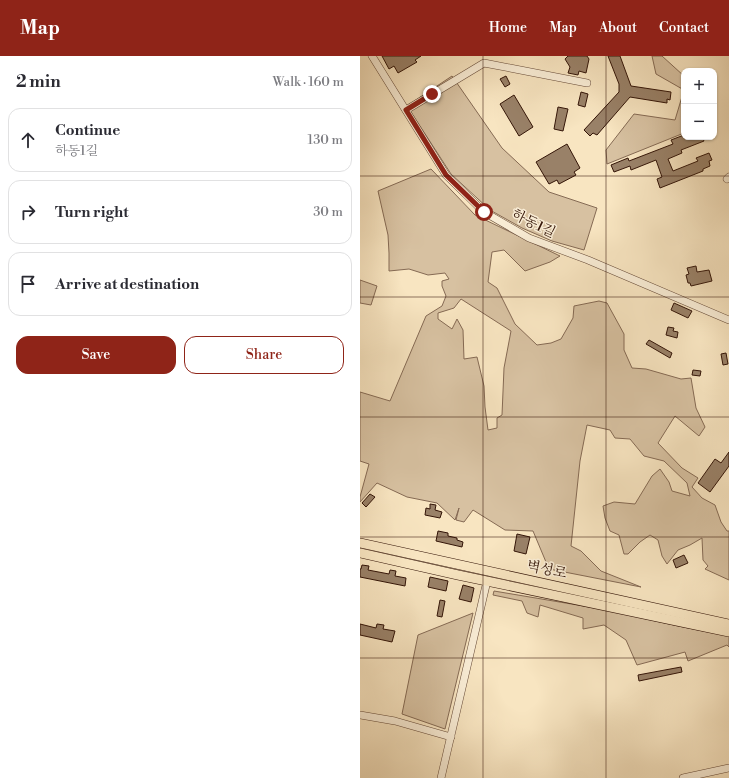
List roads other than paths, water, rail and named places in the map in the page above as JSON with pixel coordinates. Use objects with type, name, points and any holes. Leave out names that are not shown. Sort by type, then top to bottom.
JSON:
[{"type":"main road","name":"벽성로","points":[[360,543],[729,624]]},
{"type":"main road","name":"벽성로","points":[[360,553],[729,632]]},
{"type":"street","name":"하동1길","points":[[372,56],[446,175],[484,212],[529,238],[588,260],[729,320]]},
{"type":"street","points":[[406,110],[484,63],[488,56]]},
{"type":"street","points":[[484,63],[587,84]]},
{"type":"street","points":[[442,778],[487,581]]},
{"type":"street","points":[[360,715],[395,721],[451,737]]},
{"type":"street","points":[[683,778],[729,768]]}]
